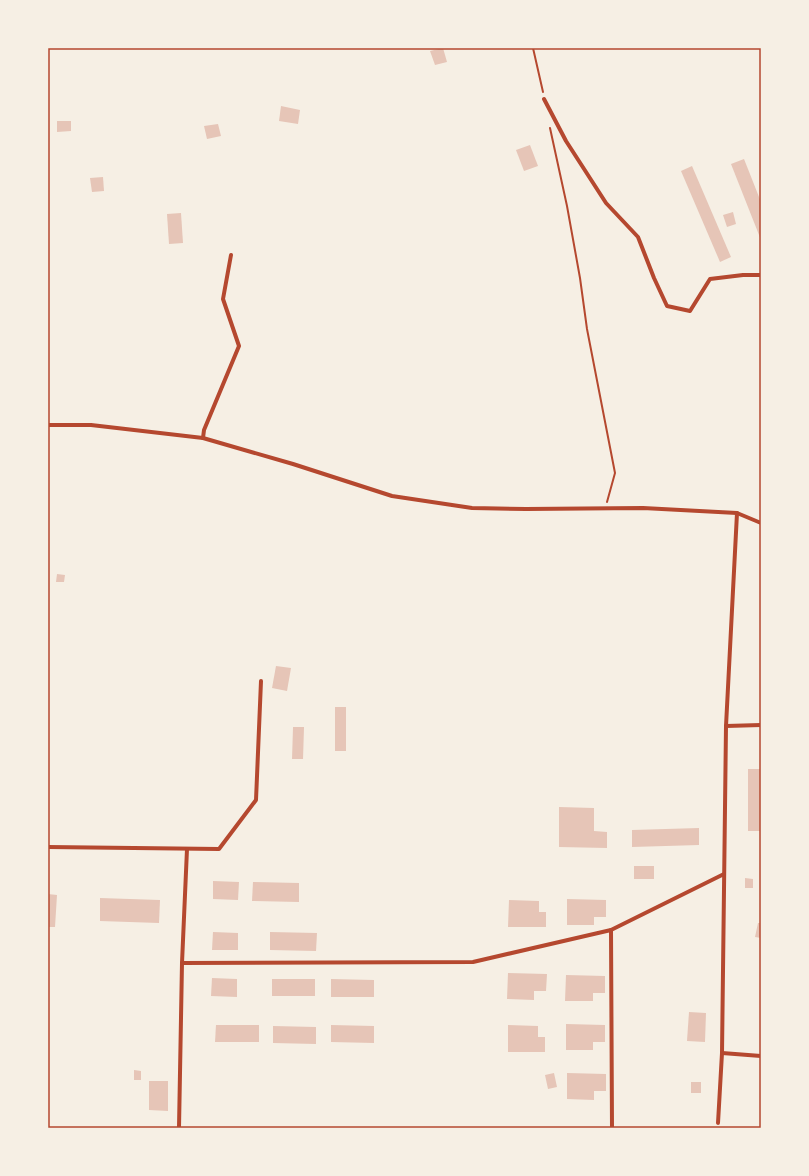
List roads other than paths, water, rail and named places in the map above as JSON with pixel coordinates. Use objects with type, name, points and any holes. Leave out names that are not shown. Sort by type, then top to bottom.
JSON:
[{"type":"street","points":[[544,99],[566,141],[606,202],[638,237],[667,306],[690,311],[710,279],[761,275]]},
{"type":"street","points":[[203,438],[204,430],[239,346],[223,299],[231,255]]},
{"type":"street","points":[[48,425],[91,425],[203,438],[294,464],[392,496],[472,508],[643,508],[737,513],[761,523]]},
{"type":"street","points":[[718,1123],[722,1053],[726,726],[737,513]]},
{"type":"street","points":[[48,847],[219,849],[256,800],[261,681]]},
{"type":"street","points":[[726,726],[761,725]]},
{"type":"street","points":[[179,1128],[182,963],[187,849]]},
{"type":"street","points":[[182,963],[473,962],[611,930],[724,874]]},
{"type":"street","points":[[611,930],[612,1128]]},
{"type":"street","points":[[722,1053],[761,1056]]}]
